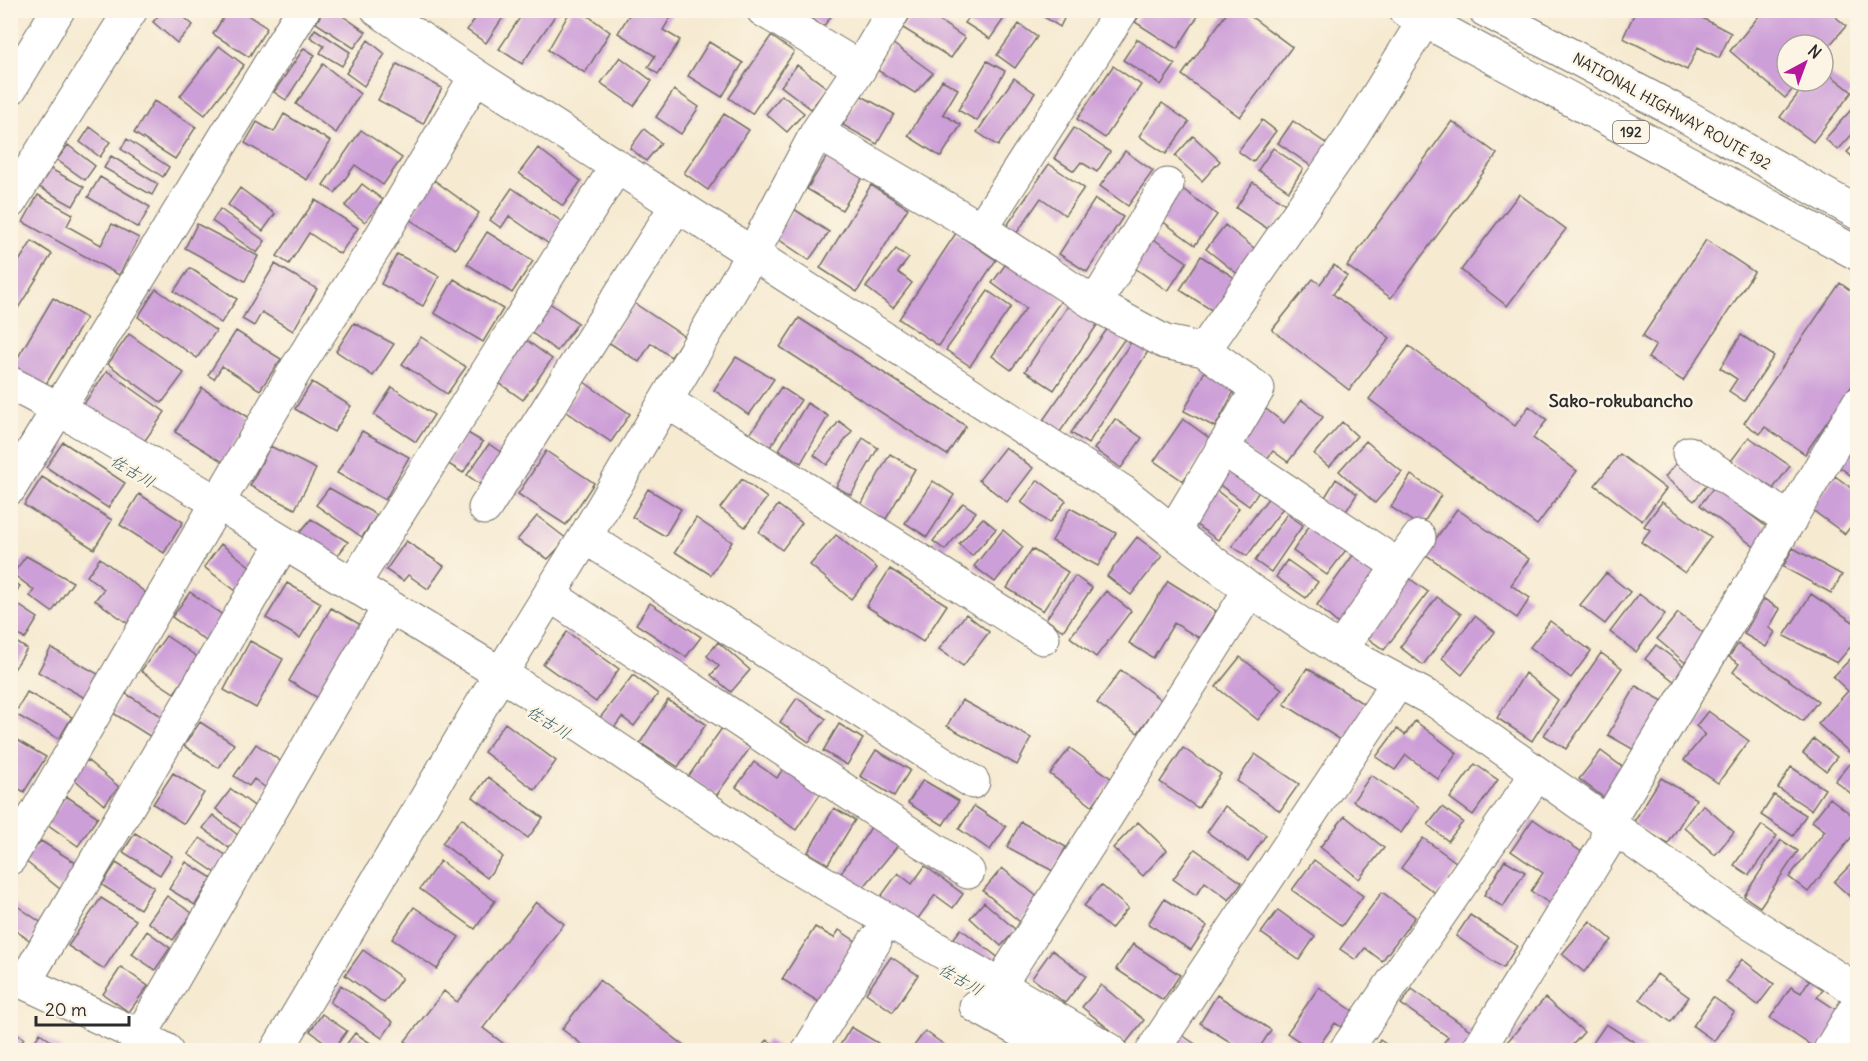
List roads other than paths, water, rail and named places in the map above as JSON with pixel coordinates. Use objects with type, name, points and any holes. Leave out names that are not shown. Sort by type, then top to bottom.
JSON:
[{"type":"main road","points":[[10,90],[58,10]]},
{"type":"main road","points":[[10,202],[131,10]]},
{"type":"main road","points":[[10,488],[303,10]]},
{"type":"main road","points":[[378,10],[476,76],[1123,492],[1250,590],[1340,650],[1437,702],[1733,912],[1857,991]]},
{"type":"main road","points":[[763,10],[860,68]]},
{"type":"main road","points":[[277,1050],[666,401],[753,253],[817,132],[860,68],[894,10]]},
{"type":"main road","points":[[981,229],[1122,10]]},
{"type":"main road","name":"NATIONAL HIGHWAY ROUTE 192","points":[[1485,10],[1682,114],[1857,213]]},
{"type":"main road","points":[[1204,350],[1353,135],[1415,16]]},
{"type":"main road","name":"192","points":[[1415,16],[1857,254]]},
{"type":"main road","points":[[10,858],[296,369],[375,247],[476,76]]},
{"type":"main road","points":[[817,132],[981,229],[1095,304],[1165,342],[1204,350],[1258,389],[1173,532]]},
{"type":"main road","points":[[353,585],[617,166]]},
{"type":"main road","points":[[1095,304],[1167,185]]},
{"type":"main road","points":[[484,508],[677,205]]},
{"type":"main road","points":[[10,383],[54,417],[278,552],[353,585],[384,616],[495,683],[586,728],[987,996],[1054,1050]]},
{"type":"main road","points":[[666,401],[1044,638]]},
{"type":"main road","points":[[1482,1049],[1605,845],[1609,825],[1616,809],[1857,404]]},
{"type":"main road","points":[[1222,448],[1399,566]]},
{"type":"main road","points":[[1689,453],[1790,520]]},
{"type":"main road","points":[[585,537],[973,782]]},
{"type":"main road","points":[[1340,650],[1419,537]]},
{"type":"main road","points":[[278,552],[17,980],[153,1043],[384,616]]},
{"type":"main road","points":[[987,996],[1250,590]]},
{"type":"main road","points":[[550,595],[968,872]]},
{"type":"main road","points":[[1153,1050],[1398,682]]},
{"type":"main road","points":[[1346,1050],[1537,774]]},
{"type":"main road","points":[[809,1050],[875,941]]},
{"type":"main road","points":[[987,996],[1110,1050]]},
{"type":"main road","points":[[1830,1050],[1857,1004]]},
{"type":"district","name":"Sako-rokubancho","points":[[1621,400]]},
{"type":"water label","name":"佐古川","points":[[133,471]]},
{"type":"water label","name":"佐古川","points":[[549,722]]},
{"type":"water label","name":"佐古川","points":[[961,979]]}]
